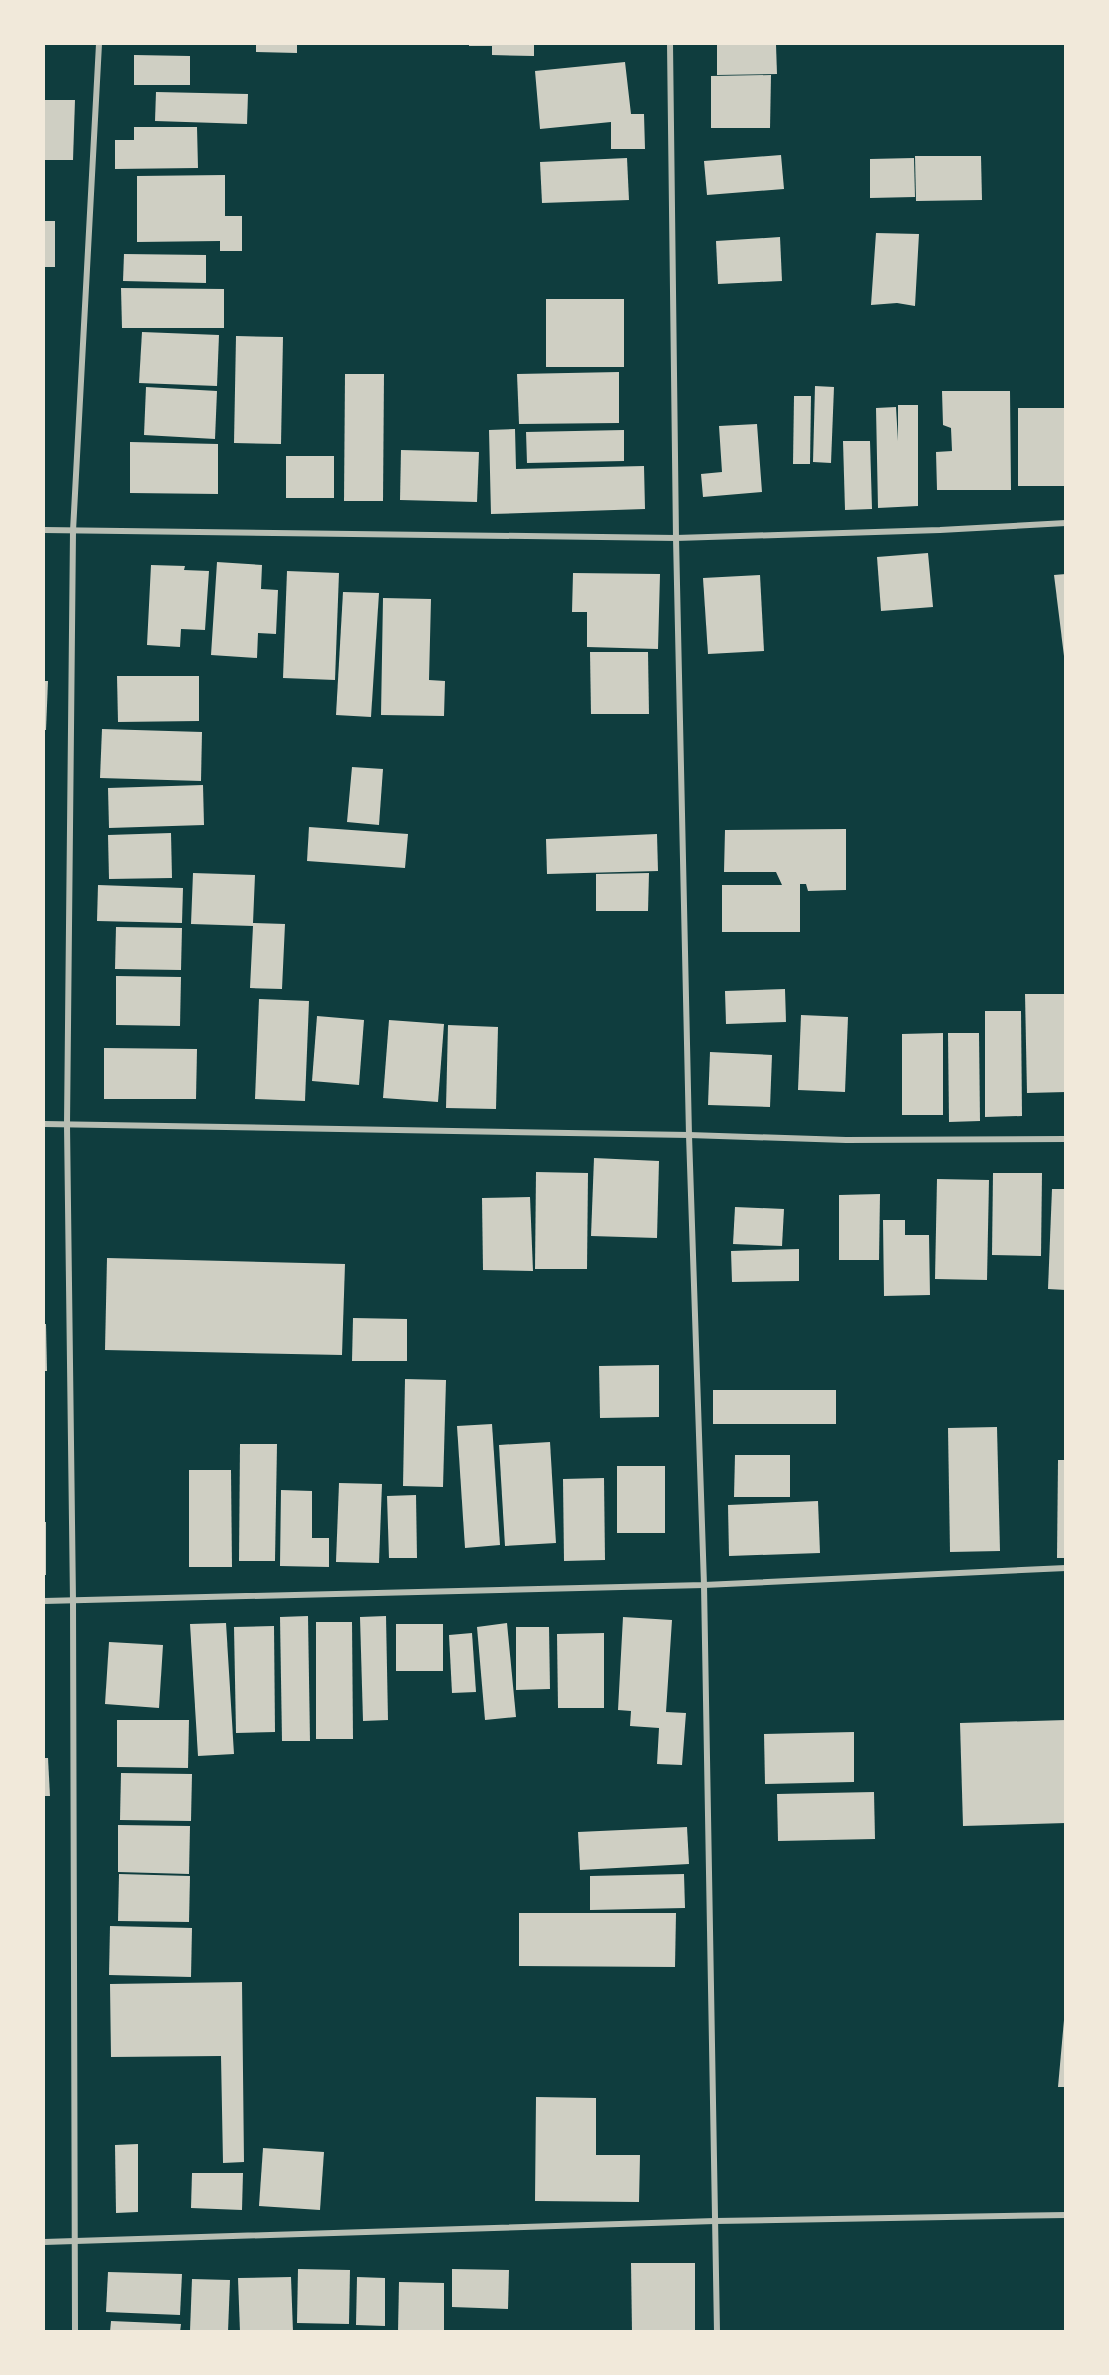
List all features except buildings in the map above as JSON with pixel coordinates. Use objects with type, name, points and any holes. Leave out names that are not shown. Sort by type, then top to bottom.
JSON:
[{"type":"street","points":[[75,2331],[73,1600],[67,1125],[73,531],[99,44]]},
{"type":"street","points":[[670,44],[676,538],[688,1135],[704,1585],[717,2331]]},
{"type":"street","points":[[44,530],[676,538],[940,530],[1065,523]]},
{"type":"street","points":[[44,1124],[688,1135],[846,1140],[1065,1139]]},
{"type":"street","points":[[44,1601],[704,1585],[1065,1568]]},
{"type":"street","points":[[44,2242],[715,2221],[1065,2215]]}]
